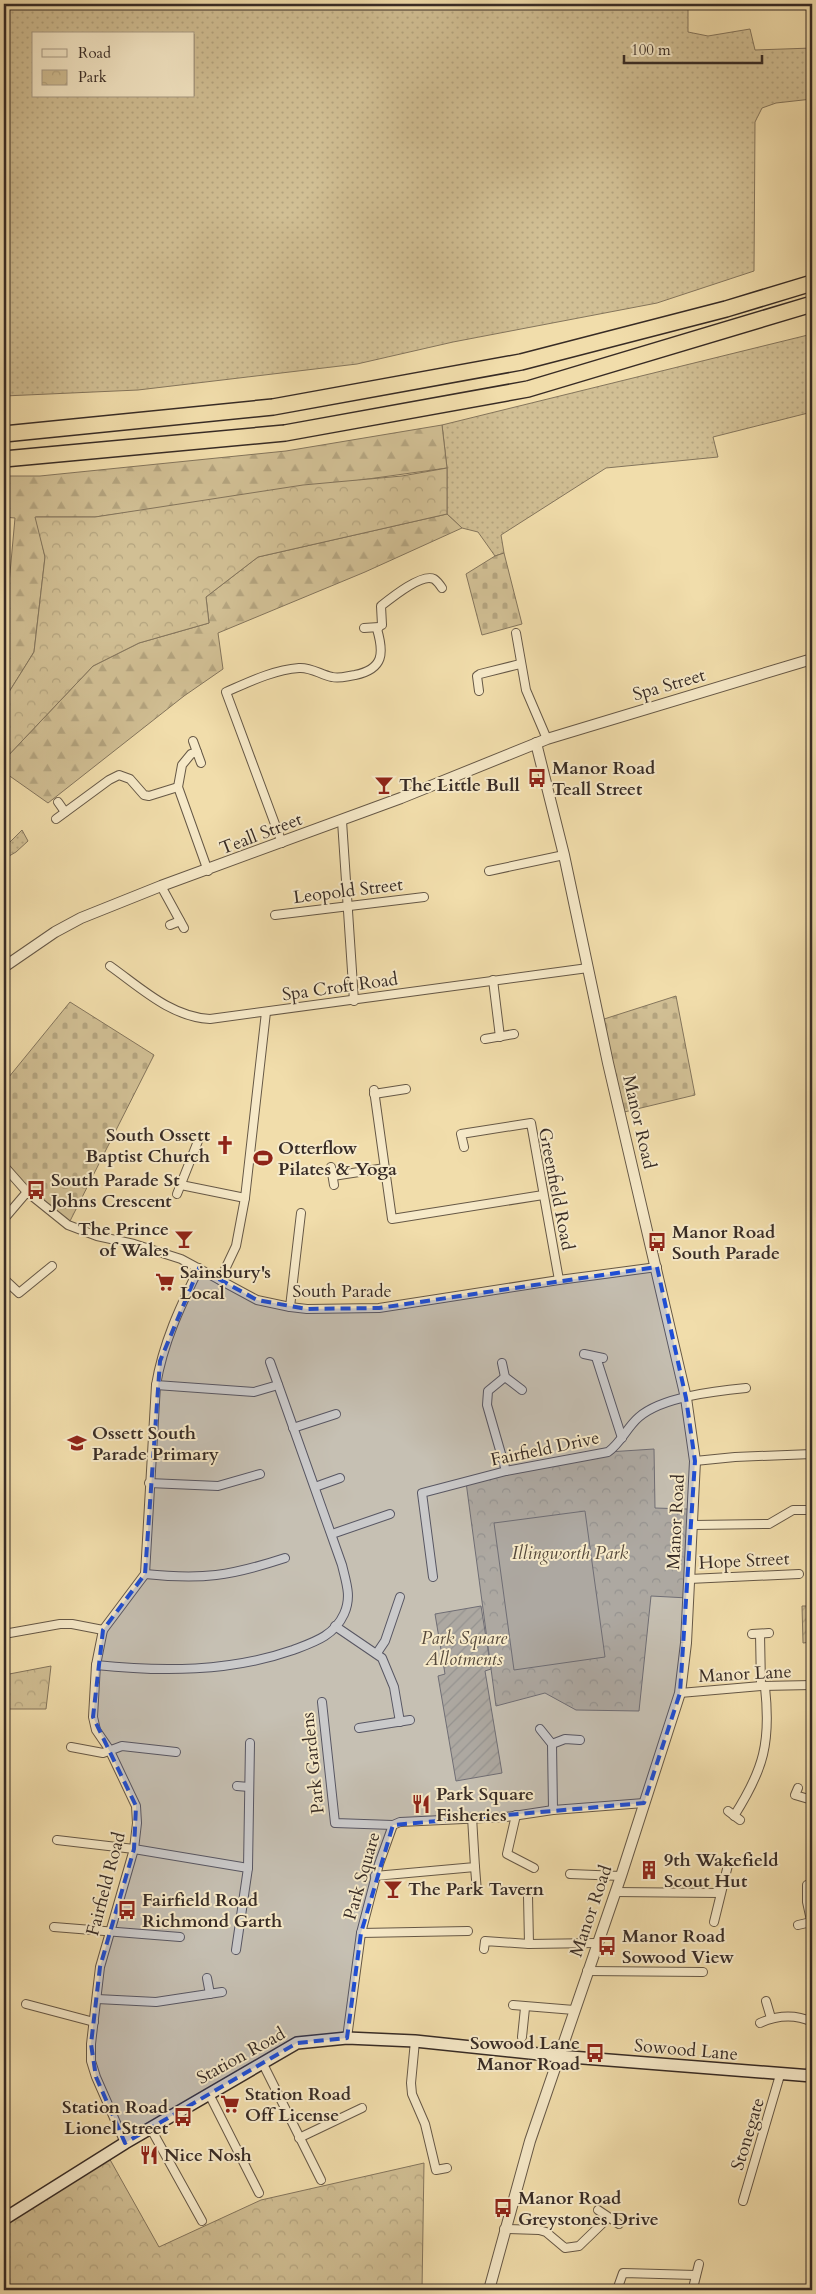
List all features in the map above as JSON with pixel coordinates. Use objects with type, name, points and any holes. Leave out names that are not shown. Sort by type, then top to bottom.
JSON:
[{"type":"highway","points":[[4,434],[273,407],[502,365],[726,309],[812,283]]},
{"type":"highway","points":[[4,459],[285,433],[528,389],[812,304]]},
{"type":"main road","name":"Station Road","points":[[4,2217],[262,2062],[297,2044],[347,2038],[415,2041],[558,2056]]},
{"type":"main road","name":"Sowood Lane","points":[[558,2056],[811,2076]]},
{"type":"street","points":[[282,843],[226,692],[271,674],[300,668],[335,678],[363,673],[372,669],[380,659],[381,606],[416,582],[429,578],[436,580],[442,588]]},
{"type":"street","points":[[364,628],[382,625]]},
{"type":"street","points":[[516,633],[526,690],[547,739]]},
{"type":"street","name":"Spa Street","points":[[536,744],[547,739],[812,659]]},
{"type":"street","points":[[468,672],[477,676],[520,664]]},
{"type":"street","points":[[477,676],[479,691]]},
{"type":"street","points":[[193,741],[201,763]]},
{"type":"street","points":[[245,747],[254,742]]},
{"type":"street","name":"Teall Street","points":[[4,967],[55,932],[72,923],[161,886],[208,871],[342,821],[536,744]]},
{"type":"street","name":"Manor Road","points":[[489,2290],[504,2229],[530,2141],[596,1943],[621,1876],[680,1693],[686,1643],[695,1461],[686,1398],[657,1267],[564,855],[536,744]]},
{"type":"street","points":[[197,752],[191,754],[182,765],[178,787],[208,871]]},
{"type":"street","points":[[56,819],[109,780],[119,775],[130,779],[144,795],[149,796],[178,787]]},
{"type":"street","points":[[58,802],[65,812]]},
{"type":"street","points":[[342,821],[354,1001]]},
{"type":"street","points":[[489,871],[564,855]]},
{"type":"street","points":[[161,886],[182,925],[170,925]]},
{"type":"street","name":"Leopold Street","points":[[275,915],[424,897]]},
{"type":"street","name":"Spa Croft Road","points":[[110,966],[176,1012],[192,1018],[210,1019],[588,968]]},
{"type":"street","points":[[493,980],[500,1037]]},
{"type":"street","points":[[220,1280],[236,1246],[245,1198],[266,1012]]},
{"type":"street","points":[[485,1039],[514,1034]]},
{"type":"street","points":[[406,1089],[374,1092],[392,1219],[543,1195]]},
{"type":"street","name":"Greenfield Road","points":[[464,1147],[461,1134],[531,1123],[559,1280]]},
{"type":"street","points":[[177,1194],[200,1136]]},
{"type":"street","name":"South Parade","points":[[4,1166],[27,1192],[68,1225],[97,1236],[134,1244],[181,1258],[257,1300],[290,1307],[307,1309],[379,1308],[657,1267]]},
{"type":"street","points":[[332,1167],[334,1185]]},
{"type":"street","points":[[333,1176],[385,1168]]},
{"type":"street","points":[[181,1185],[245,1198]]},
{"type":"street","points":[[4,1218],[27,1192]]},
{"type":"street","points":[[290,1307],[301,1213]]},
{"type":"street","points":[[4,1279],[19,1293],[52,1266]]},
{"type":"street","points":[[199,1268],[165,1342],[156,1385],[145,1574],[206,1578],[231,1574],[284,1558]]},
{"type":"street","points":[[584,1354],[600,1357],[622,1438]]},
{"type":"street","points":[[96,1665],[192,1669],[242,1664],[268,1659],[318,1641],[328,1635],[344,1615],[348,1602],[348,1589],[332,1534],[301,1453],[270,1362]]},
{"type":"street","points":[[502,1364],[505,1377],[522,1390]]},
{"type":"street","points":[[505,1377],[493,1385],[487,1397],[487,1405],[506,1471]]},
{"type":"street","points":[[156,1385],[254,1392],[278,1385]]},
{"type":"street","name":"Fairfield Drive","points":[[434,1577],[422,1493],[506,1471],[608,1452],[639,1417],[650,1409],[686,1398],[746,1388]]},
{"type":"street","points":[[293,1428],[336,1414]]},
{"type":"street","points":[[695,1461],[735,1457],[812,1454]]},
{"type":"street","points":[[149,1483],[218,1486],[260,1474]]},
{"type":"street","points":[[315,1486],[340,1478]]},
{"type":"street","points":[[693,1525],[769,1524],[793,1510],[812,1510]]},
{"type":"street","points":[[332,1534],[390,1514]]},
{"type":"street","name":"Fairfield Road","points":[[125,2143],[96,2077],[91,2061],[100,1967],[134,1849],[137,1822],[136,1806],[109,1749],[96,1730],[93,1717],[96,1665],[103,1630],[145,1574]]},
{"type":"street","name":"Hope Street","points":[[689,1579],[799,1574]]},
{"type":"street","points":[[377,1653],[385,1641],[400,1597]]},
{"type":"street","points":[[4,1634],[60,1624],[72,1624],[103,1630]]},
{"type":"street","points":[[336,1626],[377,1653],[387,1666],[394,1687],[400,1722]]},
{"type":"street","points":[[734,1815],[752,1784],[766,1745],[768,1728],[763,1687],[760,1634]]},
{"type":"street","name":"Manor Lane","points":[[680,1693],[763,1687],[812,1686]]},
{"type":"street","name":"Park Gardens","points":[[322,1702],[335,1823],[393,1825]]},
{"type":"street","points":[[359,1728],[410,1720]]},
{"type":"street","points":[[540,1729],[552,1744],[553,1810]]},
{"type":"street","points":[[552,1744],[565,1739],[580,1740]]},
{"type":"street","points":[[236,1950],[237,1932],[248,1868],[250,1743]]},
{"type":"street","points":[[71,1747],[103,1753],[109,1749],[122,1746],[176,1752]]},
{"type":"street","points":[[237,1786],[249,1786]]},
{"type":"street","points":[[798,1788],[796,1795],[812,1800]]},
{"type":"street","name":"Park Square","points":[[347,2038],[361,1933],[388,1832],[393,1825],[400,1822],[516,1815],[553,1810],[644,1803]]},
{"type":"street","points":[[516,1815],[507,1854],[534,1868]]},
{"type":"street","points":[[472,1817],[477,1892]]},
{"type":"street","points":[[57,1840],[134,1849],[248,1868]]},
{"type":"street","points":[[714,1922],[728,1865]]},
{"type":"street","points":[[375,1876],[475,1867]]},
{"type":"street","points":[[570,1874],[621,1876]]},
{"type":"street","points":[[798,1925],[812,1924],[807,1885]]},
{"type":"street","points":[[615,1892],[720,1893]]},
{"type":"street","points":[[528,1896],[529,1944]]},
{"type":"street","points":[[54,1927],[110,1933],[180,1936]]},
{"type":"street","points":[[228,1931],[237,1932]]},
{"type":"street","points":[[361,1933],[468,1931]]},
{"type":"street","points":[[484,1949],[485,1941],[529,1944],[596,1943]]},
{"type":"street","points":[[587,1971],[703,1972]]},
{"type":"street","points":[[207,1978],[210,1994]]},
{"type":"street","points":[[97,1999],[156,2002],[222,1992]]},
{"type":"street","points":[[766,2001],[771,2018]]},
{"type":"street","points":[[26,2004],[94,2022]]},
{"type":"street","points":[[513,2006],[574,2010]]},
{"type":"street","points":[[522,2037],[525,2008]]},
{"type":"street","points":[[760,2023],[771,2018],[796,2017],[812,2022]]},
{"type":"street","points":[[415,2041],[411,2083],[412,2094],[425,2124],[436,2170],[447,2168]]},
{"type":"street","points":[[262,2062],[321,2180]]},
{"type":"street","points":[[811,2076],[812,2063]]},
{"type":"street","name":"Stonegate","points":[[743,2201],[780,2075]]},
{"type":"street","points":[[209,2094],[259,2193]]},
{"type":"street","points":[[299,2138],[362,2108]]},
{"type":"street","points":[[151,2128],[202,2221]]},
{"type":"street","points":[[598,2210],[619,2224]]},
{"type":"street","points":[[504,2229],[546,2232],[565,2248],[579,2246],[608,2218]]},
{"type":"street","points":[[694,2284],[699,2264]]},
{"type":"street","points":[[617,2290],[624,2274],[696,2275]]},
{"type":"highlighted area","points":[[657,1267],[686,1398],[695,1461],[680,1693],[644,1803],[393,1825],[361,1933],[347,2038],[297,2043],[125,2143],[96,2077],[91,2044],[100,1967],[134,1849],[136,1806],[93,1717],[103,1630],[145,1574],[160,1361],[199,1268],[257,1300],[307,1309],[379,1308]]},
{"type":"green space","points":[[4,4],[688,4],[688,32],[708,36],[750,29],[755,50],[812,48],[812,99],[776,103],[762,108],[755,122],[754,271],[657,303],[453,342],[357,364],[138,390],[4,396]]},
{"type":"green space","points":[[812,334],[812,412],[713,437],[718,457],[606,468],[501,535],[504,553],[495,556],[478,532],[462,528],[447,514],[447,468],[442,425]]},
{"type":"green space","points":[[442,425],[447,468],[95,517],[36,517],[45,557],[34,652],[4,700],[4,639],[15,518],[4,517],[4,476],[40,476],[286,451]]},
{"type":"green space","points":[[447,468],[447,514],[258,557],[206,597],[209,623],[139,643],[93,666],[4,760],[4,700],[34,652],[45,557],[35,517],[95,517],[303,485],[402,476]]},
{"type":"green space","points":[[447,514],[462,528],[365,572],[218,633],[223,669],[184,696],[48,803],[4,772],[4,760],[93,666],[139,643],[209,623],[206,597],[258,557]]},
{"type":"green space","points":[[504,553],[522,624],[482,635],[466,574],[495,556]]},
{"type":"green space","points":[[22,830],[28,841],[16,852],[4,859],[4,848]]},
{"type":"green space","points":[[676,996],[695,1095],[620,1113],[601,1020]]},
{"type":"green space","points":[[70,1002],[154,1055],[68,1225],[4,1166],[4,1083]]},
{"type":"green space","name":"Illingworth Park","points":[[654,1449],[655,1508],[687,1509],[693,1525],[688,1598],[651,1596],[639,1711],[576,1710],[545,1693],[496,1706],[466,1482],[608,1452]]},
{"type":"green space","points":[[585,1511],[605,1657],[514,1670],[494,1523]]},
{"type":"green space","name":"Park Square Allotments","points":[[481,1606],[491,1669],[485,1671],[502,1773],[456,1781],[438,1676],[445,1674],[435,1614]]},
{"type":"green space","points":[[802,1606],[812,1606],[812,1642],[803,1643]]},
{"type":"green space","points":[[51,1666],[46,1709],[4,1709],[4,1675]]},
{"type":"green space","points":[[108,2156],[159,2247],[261,2200],[424,2163],[422,2290],[4,2290],[4,2219]]},
{"type":"place","name":"Manor Road Teall Street","points":[[537,778]]},
{"type":"place","name":"The Little Bull","points":[[384,785]]},
{"type":"place","name":"South Ossett Baptist Church","points":[[225,1145]]},
{"type":"place","name":"Otterflow Pilates & Yoga","points":[[263,1158]]},
{"type":"place","name":"South Parade St Johns Crescent","points":[[36,1190]]},
{"type":"place","name":"The Prince of Wales","points":[[184,1239]]},
{"type":"place","name":"Manor Road South Parade","points":[[657,1242]]},
{"type":"place","name":"Sainsbury's Local","points":[[165,1282]]},
{"type":"place","name":"Ossett South Parade Primary","points":[[77,1443]]},
{"type":"place","name":"Park Square Fisheries","points":[[421,1804]]},
{"type":"place","name":"9th Wakefield Scout Hut","points":[[649,1870]]},
{"type":"place","name":"The Park Tavern","points":[[393,1889]]},
{"type":"place","name":"Fairfield Road Richmond Garth","points":[[127,1910]]},
{"type":"place","name":"Manor Road Sowood View","points":[[607,1946]]},
{"type":"place","name":"Sowood Lane Manor Road","points":[[595,2053]]},
{"type":"place","name":"Station Road Off License","points":[[230,2104]]},
{"type":"place","name":"Station Road Lionel Street","points":[[183,2117]]},
{"type":"place","name":"Nice Nosh","points":[[149,2155]]},
{"type":"place","name":"Manor Road Greystones Drive","points":[[503,2208]]}]
